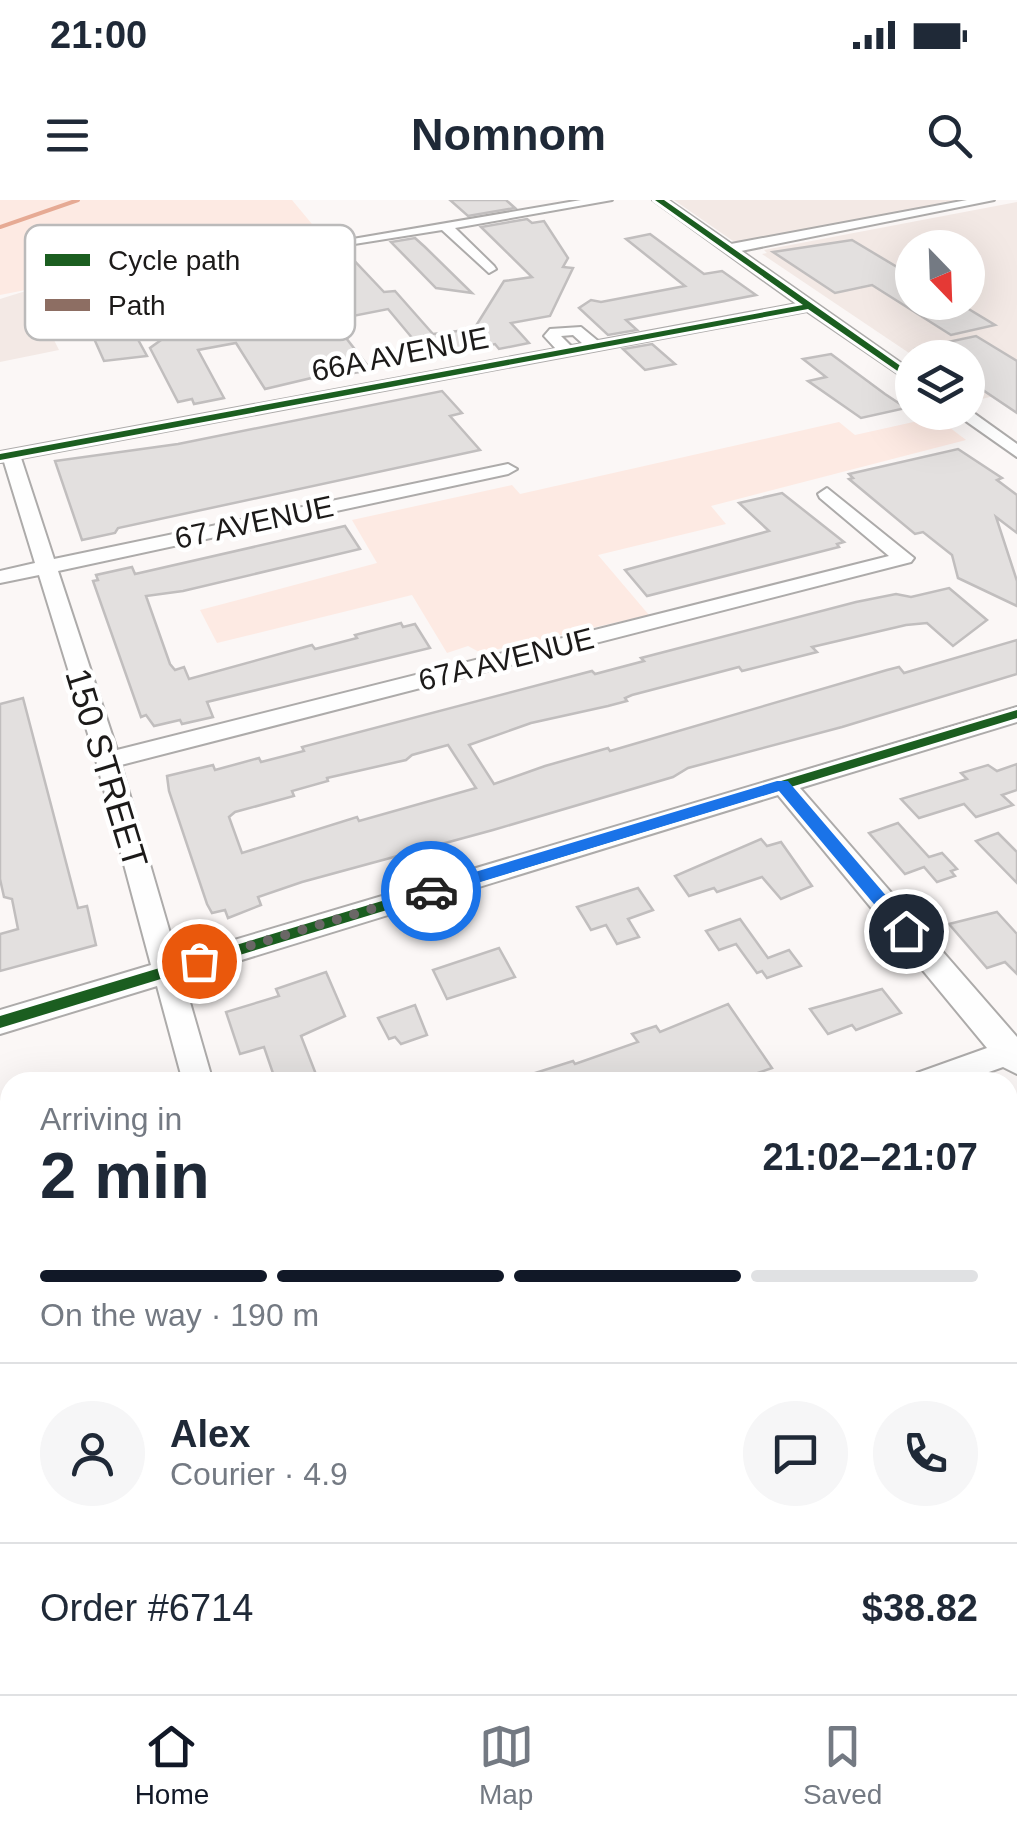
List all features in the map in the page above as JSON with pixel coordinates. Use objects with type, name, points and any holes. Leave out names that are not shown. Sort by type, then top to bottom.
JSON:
[{"type":"street","points":[[355,240],[606,200]]},
{"type":"street","points":[[660,200],[895,366]]},
{"type":"street","points":[[729,249],[988,200]]},
{"type":"street","points":[[444,225],[490,268]]},
{"type":"street","name":"66A AVENUE","points":[[6,456],[810,306]]},
{"type":"street","points":[[985,427],[1013,445]]},
{"type":"street","name":"150 STREET","points":[[6,456],[108,760],[195,1072]]},
{"type":"street","name":"67 AVENUE","points":[[0,576],[508,469]]},
{"type":"street","name":"67A AVENUE","points":[[108,760],[904,558],[828,494]]},
{"type":"street","points":[[0,1022],[1017,714]]},
{"type":"street","points":[[782,785],[1014,1054],[959,1072]]},
{"type":"shaded area","points":[[0,200],[292,200],[313,225],[25,225],[25,290],[0,295]]},
{"type":"shaded area","points":[[674,200],[967,200],[745,242],[733,241]]},
{"type":"shaded area","points":[[1017,202],[1017,390],[985,398],[985,340],[895,340],[895,344],[762,254],[767,253],[764,250]]},
{"type":"shaded area","points":[[25,291],[25,340],[54,340],[59,350],[0,362],[0,299]]},
{"type":"shaded area","points":[[839,422],[855,435],[895,426],[895,430],[953,430],[966,440],[711,506],[726,524],[598,555],[649,615],[481,653],[468,646],[447,653],[412,595],[217,643],[200,610],[377,563],[352,520],[512,485],[520,494]]},
{"type":"building","points":[[450,200],[506,200],[515,208],[468,216]]},
{"type":"building","points":[[527,219],[532,223],[544,221],[568,258],[563,267],[573,268],[550,316],[511,323],[529,343],[499,349],[495,344],[428,357],[388,309],[355,315],[355,261],[384,292],[395,291],[433,334],[474,329],[504,281],[532,277],[481,227]]},
{"type":"building","points":[[650,234],[704,274],[722,271],[756,295],[626,320],[637,330],[608,335],[579,308],[591,300],[601,302],[685,286],[626,239]]},
{"type":"building","points":[[415,238],[472,293],[436,288],[391,242]]},
{"type":"building","points":[[852,240],[895,266],[895,300],[872,285],[835,293],[773,252]]},
{"type":"building","points":[[985,319],[995,325],[951,335],[927,320]]},
{"type":"building","points":[[95,340],[138,340],[147,356],[104,361]]},
{"type":"building","points":[[161,340],[348,340],[371,370],[344,375],[341,371],[265,389],[236,343],[198,350],[224,398],[194,404],[192,399],[178,402],[150,348]]},
{"type":"building","points":[[985,341],[1017,361],[1017,413],[985,391]]},
{"type":"building","points":[[652,344],[675,364],[645,370],[623,349]]},
{"type":"building","points":[[831,354],[895,401],[895,410],[861,418],[808,381],[826,377],[803,359]]},
{"type":"building","points":[[442,391],[462,413],[450,416],[480,450],[118,528],[115,533],[82,540],[55,461],[178,444]]},
{"type":"building","points":[[958,449],[1002,478],[997,480],[1017,495],[1017,533],[996,517],[1017,581],[1017,606],[958,578],[952,555],[923,532],[915,534],[849,479],[853,478],[849,474]]},
{"type":"building","points":[[782,493],[844,542],[837,544],[839,547],[647,596],[625,570],[769,531],[739,503]]},
{"type":"building","points":[[345,526],[360,549],[183,591],[146,596],[170,664],[175,670],[184,667],[189,679],[312,645],[315,649],[357,638],[355,635],[401,623],[403,627],[415,624],[430,648],[207,702],[213,717],[154,726],[146,715],[141,717],[93,581],[98,580],[96,575],[132,567],[135,574]]},
{"type":"building","points":[[949,588],[987,620],[953,646],[927,623],[906,625],[812,647],[817,652],[742,671],[739,667],[632,695],[625,698],[627,701],[531,723],[469,745],[494,784],[545,766],[608,748],[610,751],[887,670],[899,667],[904,673],[1017,640],[1017,674],[688,768],[673,777],[493,830],[302,882],[258,897],[261,905],[228,918],[225,910],[212,913],[207,904],[167,776],[213,765],[215,770],[259,758],[261,762],[304,751],[302,747],[592,671],[595,674],[644,661],[641,658],[856,602],[896,594],[911,597]],"holes":[[[448,745],[476,788],[359,821],[357,817],[242,853],[229,817],[294,796],[292,791],[328,781],[327,778],[406,760]]]},
{"type":"building","points":[[23,698],[78,908],[87,906],[96,945],[0,971],[0,934],[18,929],[12,899],[4,897],[0,879],[0,704]]},
{"type":"building","points":[[1017,764],[1017,790],[1002,795],[1013,805],[976,817],[964,804],[919,818],[901,799],[967,779],[961,773],[988,765],[997,771]]},
{"type":"building","points":[[898,823],[929,857],[942,853],[957,869],[951,871],[955,876],[937,882],[924,867],[905,874],[869,833]]},
{"type":"building","points":[[998,833],[1017,852],[1017,883],[976,841]]},
{"type":"building","points":[[761,839],[767,846],[781,842],[812,886],[781,899],[762,877],[717,892],[714,888],[689,896],[675,876]]},
{"type":"building","points":[[638,888],[653,910],[628,919],[639,937],[617,944],[606,925],[591,930],[577,907]]},
{"type":"building","points":[[997,912],[1017,934],[1017,974],[1005,962],[987,968],[949,924]]},
{"type":"building","points":[[740,919],[768,958],[789,950],[801,966],[767,978],[762,971],[757,973],[736,944],[719,950],[706,931]]},
{"type":"building","points":[[499,948],[515,977],[447,999],[433,970]]},
{"type":"building","points":[[326,972],[345,1016],[301,1036],[315,1072],[273,1072],[264,1047],[240,1054],[226,1012],[279,996],[276,989]]},
{"type":"building","points":[[882,989],[901,1013],[856,1030],[852,1025],[828,1034],[810,1009]]},
{"type":"building","points":[[728,1004],[772,1068],[761,1072],[538,1072],[638,1042],[632,1034],[656,1026],[660,1032]]},
{"type":"building","points":[[415,1005],[427,1035],[401,1044],[395,1037],[389,1039],[378,1018]]},
{"type":"waterway","points":[[0,227],[78,200]]},
{"type":"cycle path","points":[[659,200],[895,366]]},
{"type":"cycle path","points":[[0,457],[810,306]]},
{"type":"cycle path","points":[[0,1022],[1017,714]]},
{"type":"way so far","points":[[199,961],[431,891]]},
{"type":"route","points":[[431,891],[782,785],[906,931]]}]
